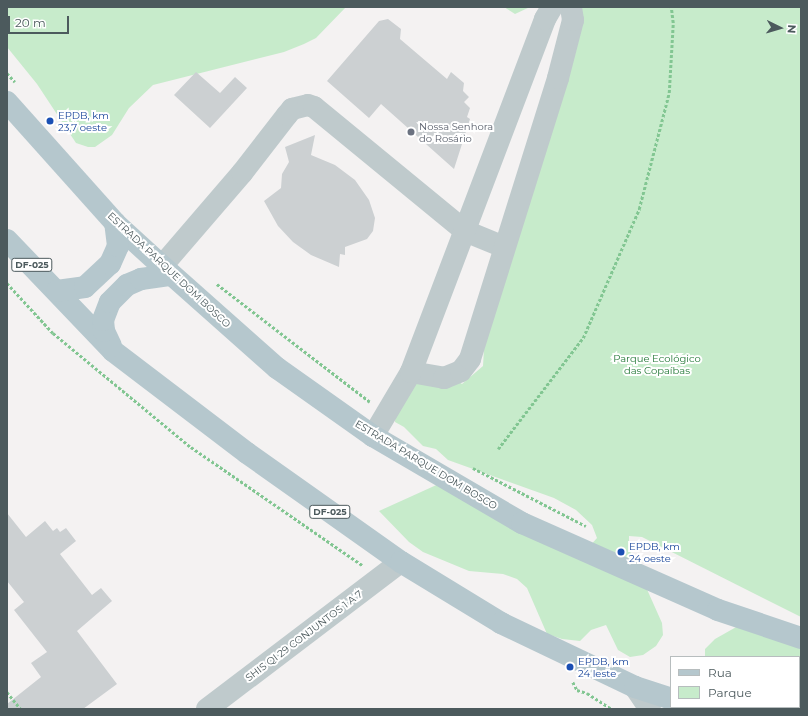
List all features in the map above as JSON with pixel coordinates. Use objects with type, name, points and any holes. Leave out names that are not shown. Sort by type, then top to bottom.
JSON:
[{"type":"main road","name":"ESTRADA PARQUE DOM BOSCO","points":[[7,102],[115,223],[166,270],[276,368],[373,436],[522,523],[718,610],[801,638]]},
{"type":"main road","points":[[57,291],[85,287],[110,264],[118,246],[115,223]]},
{"type":"main road","name":"DF-025","points":[[7,240],[113,351],[247,453],[401,562],[501,623],[635,687],[670,699]]},
{"type":"main road","points":[[113,351],[104,331],[103,320],[110,302],[127,285],[166,270]]},
{"type":"street","points":[[373,436],[411,372],[545,19],[552,7]]},
{"type":"street","points":[[411,372],[444,378],[461,371],[466,366],[558,78],[573,20],[571,7]]},
{"type":"street","points":[[166,270],[287,115],[300,106],[314,107],[465,231],[504,247]]},
{"type":"street","name":"SHIS QI 29 CONJUNTOS 1 A 7","points":[[207,709],[401,562]]},
{"type":"street","points":[[635,687],[650,709]]},
{"type":"path","points":[[498,450],[583,338],[639,209],[669,93],[673,23],[671,7]]},
{"type":"path","points":[[7,283],[53,333],[191,447],[365,567]]},
{"type":"path","points":[[570,678],[577,690],[587,693],[612,709]]},
{"type":"path","points":[[7,692],[22,709]]},
{"type":"green space","points":[[7,7],[346,7],[316,38],[304,44],[284,52],[153,85],[129,108],[112,135],[95,147],[88,147],[76,143],[37,84],[7,47]]},
{"type":"green space","points":[[504,7],[530,7],[515,14]]},
{"type":"green space","name":"Parque Ecológico das Copaíbas","points":[[566,7],[801,7],[801,617],[642,537],[629,536],[629,549],[662,623],[663,635],[656,646],[643,655],[630,657],[618,650],[606,625],[591,630],[580,641],[562,639],[547,634],[527,588],[517,579],[503,574],[469,571],[423,552],[409,542],[379,511],[443,482],[588,548],[597,538],[592,525],[576,510],[554,498],[448,460],[436,449],[423,446],[404,427],[395,422],[397,387],[450,376],[462,384],[483,366],[484,349]]},
{"type":"green space","points":[[738,626],[801,647],[801,709],[786,708],[800,708],[800,656],[705,656],[705,649],[715,639]]},
{"type":"building","points":[[388,19],[401,29],[400,39],[447,79],[451,72],[464,83],[463,91],[469,97],[464,102],[470,108],[467,117],[470,119],[454,169],[381,104],[369,118],[327,81],[379,21]]},
{"type":"building","points":[[196,72],[220,93],[235,77],[247,88],[210,128],[174,95]]},
{"type":"building","points":[[315,135],[311,155],[335,165],[355,180],[369,200],[375,218],[373,231],[367,239],[345,247],[345,255],[340,254],[339,267],[311,255],[293,242],[278,226],[264,201],[281,188],[282,174],[289,162],[285,147]]},
{"type":"building","points":[[7,513],[26,537],[45,521],[53,531],[57,528],[60,532],[66,528],[76,541],[60,554],[92,595],[101,588],[112,601],[77,631],[117,684],[83,709],[7,709],[7,704],[41,677],[31,663],[47,652],[14,610],[24,602],[7,581]]},
{"type":"place","name":"EPDB, km 23,7 oeste","points":[[50,121]]},
{"type":"place","name":"Nossa Senhora do Rosário","points":[[411,132]]},
{"type":"place","name":"EPDB, km 24 oeste","points":[[621,552]]},
{"type":"place","name":"EPDB, km 24 leste","points":[[570,667]]}]
